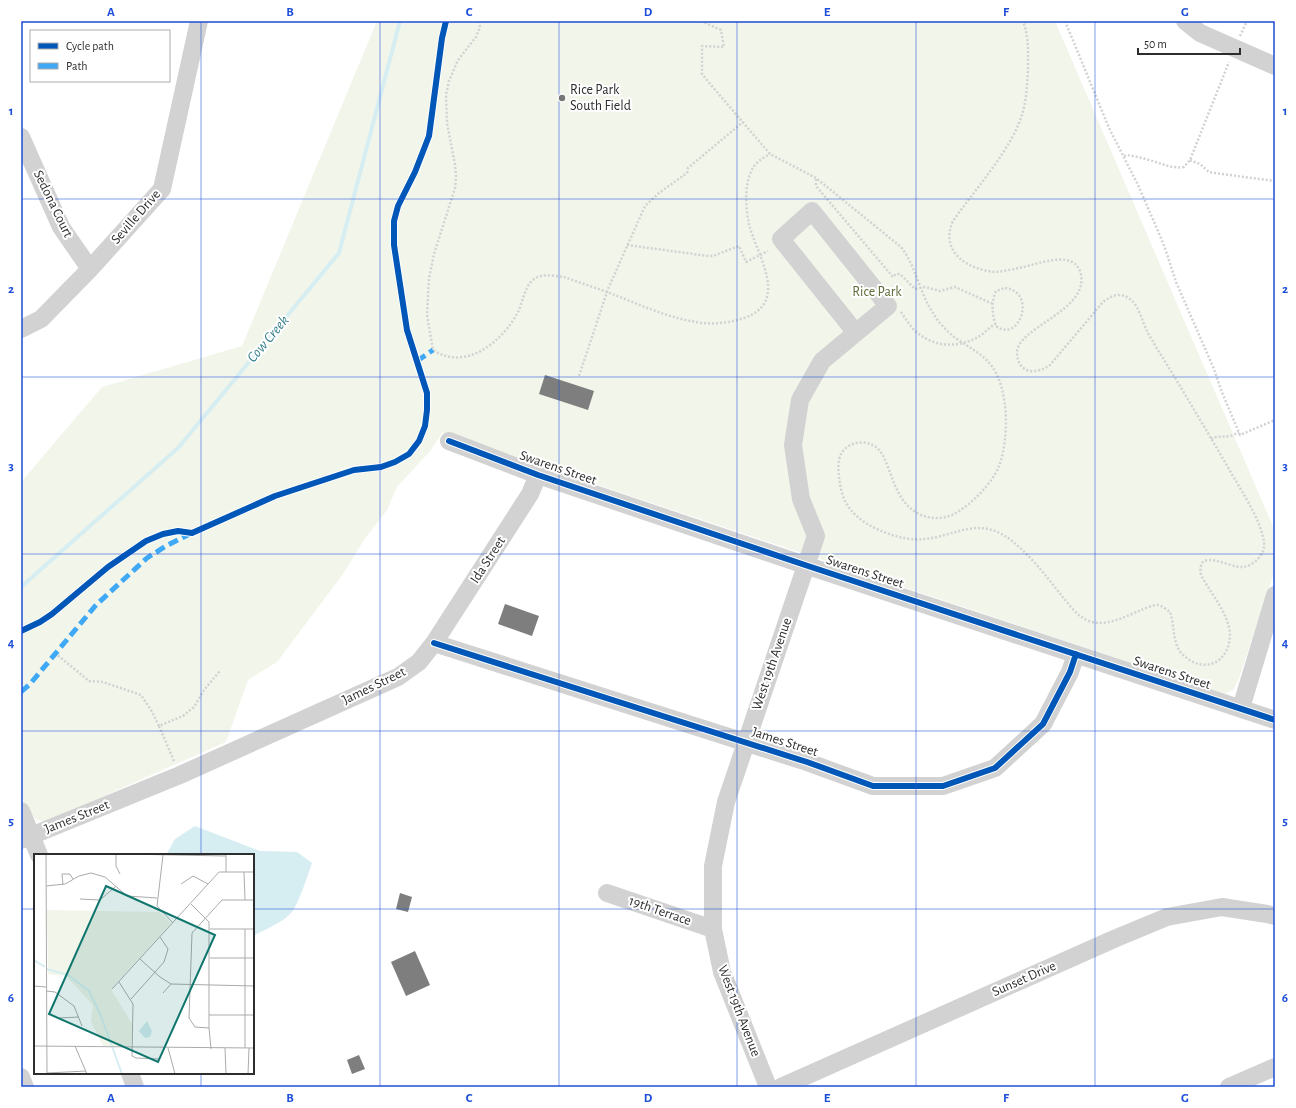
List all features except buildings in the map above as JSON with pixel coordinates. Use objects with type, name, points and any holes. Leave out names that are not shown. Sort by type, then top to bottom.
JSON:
[{"type":"street","name":"Seville Drive","points":[[21,329],[41,318],[90,269],[162,189],[199,21]]},
{"type":"street","points":[[1185,21],[1200,33],[1275,66]]},
{"type":"street","name":"Sedona Court","points":[[21,137],[61,226],[90,269]]},
{"type":"street","name":"West 19th Avenue","points":[[768,1087],[722,972],[713,929],[713,866],[726,802],[816,536],[801,499],[793,445],[800,400],[822,361],[856,333],[888,306],[812,211],[781,239],[856,333]]},
{"type":"street","name":"Swarens Street","points":[[449,441],[538,475],[1275,720]]},
{"type":"street","name":"Ida Street","points":[[434,643],[530,494],[538,475]]},
{"type":"street","points":[[1241,708],[1275,595]]},
{"type":"street","name":"James Street","points":[[26,838],[180,775],[398,677],[419,662],[434,643],[746,742],[873,786],[943,786],[995,768],[1043,724],[1070,672],[1076,654]]},
{"type":"street","points":[[21,811],[26,838],[39,854]]},
{"type":"street","name":"19th Terrace","points":[[607,893],[713,929]]},
{"type":"street","name":"Sunset Drive","points":[[781,1087],[1114,939],[1167,917],[1222,907],[1275,916]]},
{"type":"street","points":[[1229,1087],[1275,1067]]},
{"type":"street","points":[[130,1074],[135,1087]]},
{"type":"street","points":[[21,1077],[25,1087]]},
{"type":"path","points":[[479,21],[480,27],[476,37],[458,60],[449,81],[446,95],[446,123],[455,165],[456,188],[434,254],[429,278],[427,315],[433,350],[442,356],[466,356],[480,352],[493,344],[507,330],[518,311],[527,288],[534,278],[548,275],[564,277],[639,305],[683,319],[698,322],[729,322],[750,316],[765,302],[768,294],[768,284],[766,273],[749,224],[747,198],[748,184],[752,170],[756,163],[770,154]]},
{"type":"path","points":[[701,21],[721,30],[724,47],[702,46],[702,74],[770,154],[816,178],[901,247],[908,257],[932,311],[940,323],[952,335],[985,358],[1000,379],[1003,391],[1005,423],[1003,450],[999,465],[991,480],[978,495],[958,512],[940,518],[924,517],[915,512],[901,498],[879,449],[870,443],[862,442],[855,443],[844,450],[840,455],[838,464],[841,489],[849,509],[867,524],[892,534],[913,540],[931,539],[951,532],[974,528],[997,532],[1011,540],[1022,551],[1045,575],[1077,614],[1093,622],[1104,622],[1112,621],[1151,606],[1159,605],[1170,612],[1175,642],[1180,652],[1189,660],[1204,666],[1211,665],[1220,660],[1225,654],[1230,637],[1229,626],[1223,612],[1201,576],[1200,569],[1204,562],[1209,560],[1218,560],[1242,567],[1249,565],[1259,558],[1264,550],[1261,530],[1247,502],[1180,384],[1147,332],[1132,300],[1118,294],[1111,296],[1103,302],[1050,365],[1036,372],[1029,371],[1022,367],[1018,360],[1018,347],[1028,336],[1060,312],[1077,295],[1081,282],[1079,268],[1075,264],[1061,259],[996,272],[988,272],[962,261],[950,246],[948,238],[949,229],[953,221],[1000,156],[1015,132],[1023,112],[1027,90],[1029,44],[1023,21]]},
{"type":"path","points":[[1065,21],[1109,128],[1138,185],[1160,237],[1176,282],[1240,435],[1275,420]]},
{"type":"path","points":[[1239,40],[1247,21]]},
{"type":"path","points":[[1124,156],[1127,155],[1146,159],[1177,168],[1184,167],[1190,160],[1231,58]]},
{"type":"path","points":[[579,376],[607,292],[645,206],[659,193],[687,173],[688,168],[743,122]]},
{"type":"path","points":[[1190,160],[1200,164],[1209,172],[1275,181]]},
{"type":"path","points":[[816,178],[816,186],[893,277],[898,273],[913,288],[925,287],[940,291],[955,287],[993,304]]},
{"type":"path","points":[[627,245],[708,256],[713,256],[739,246],[746,262],[768,251]]},
{"type":"path","points":[[1005,288],[1010,288],[1021,298],[1023,307],[1020,320],[1011,329],[1003,330],[996,324],[993,304],[996,292],[1005,288]]},
{"type":"path","points":[[895,316],[900,312],[922,336],[932,341],[949,345],[964,343],[979,337],[996,324]]},
{"type":"path","points":[[1211,439],[1216,437],[1228,437],[1239,432]]},
{"type":"path","points":[[56,653],[88,681],[102,682],[141,695],[159,726],[180,775]]},
{"type":"path","points":[[159,726],[183,716],[194,707],[204,690],[220,671]]},
{"type":"green space","name":"Rice Park","points":[[377,21],[1055,21],[1275,531],[1275,570],[1239,678],[1233,690],[1224,694],[442,433],[431,450],[397,487],[387,510],[364,540],[343,574],[277,662],[248,680],[226,742],[45,822],[39,821],[32,816],[21,794],[21,482],[102,387],[242,346]]},
{"type":"water","points":[[195,826],[260,851],[297,852],[312,863],[299,898],[290,914],[277,924],[254,936],[254,854],[167,854],[175,839]]},
{"type":"waterway","name":"Cow Creek","points":[[21,587],[178,448],[339,253],[400,21]]},
{"type":"marked path","points":[[417,361],[433,350]]},
{"type":"marked path","points":[[21,692],[30,684],[96,605],[147,558],[166,546],[190,534]]},
{"type":"cycle path","points":[[21,631],[40,622],[52,614],[108,567],[146,541],[163,534],[178,531],[192,533],[275,496],[354,470],[381,467],[395,462],[409,454],[419,441],[425,426],[427,393],[407,330],[394,245],[394,221],[398,206],[415,172],[429,136],[442,38],[446,21]]},
{"type":"cycle path","points":[[449,441],[538,475],[1275,720]]},
{"type":"cycle path","points":[[434,643],[807,762],[873,786],[943,786],[995,768],[1043,724],[1070,672],[1076,654]]},
{"type":"place","name":"Rice Park South Field","points":[[562,98]]}]
